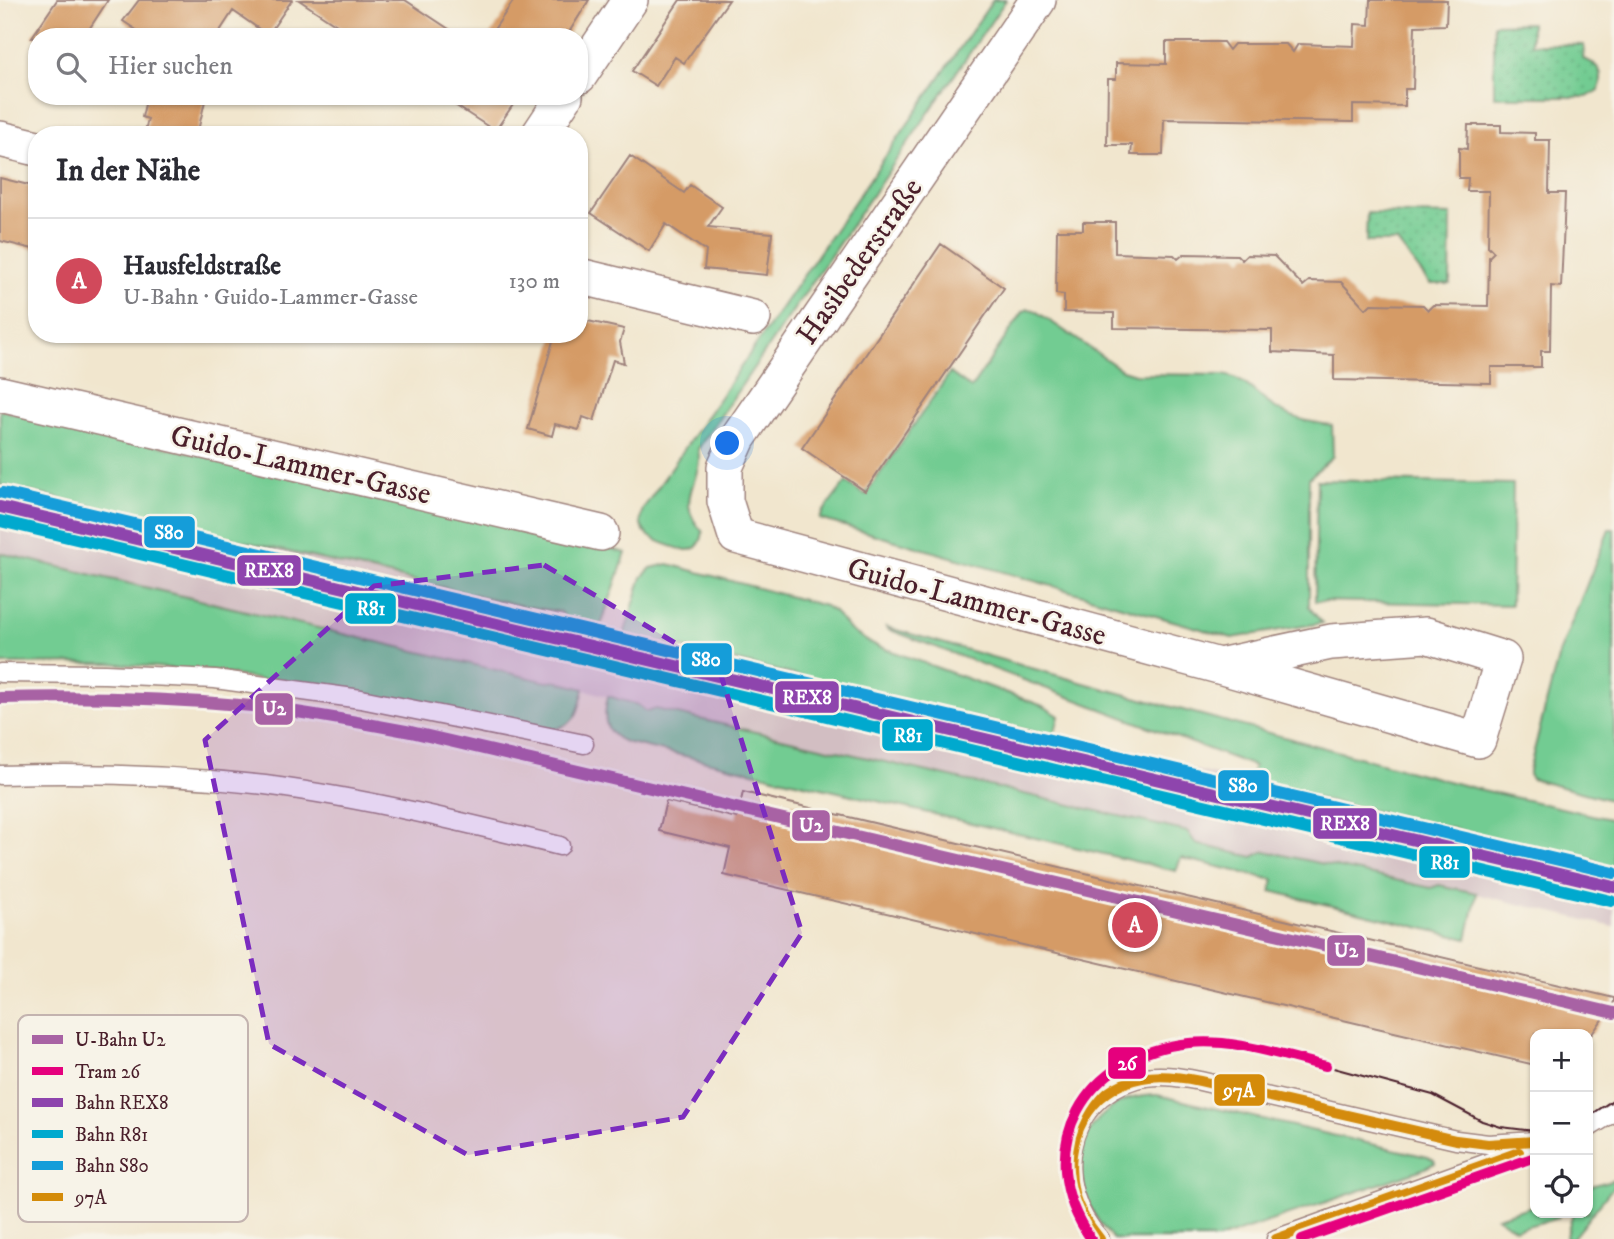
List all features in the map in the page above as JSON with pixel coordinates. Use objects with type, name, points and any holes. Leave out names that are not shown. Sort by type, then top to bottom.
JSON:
[{"type":"street","points":[[588,63],[631,0]]},
{"type":"street","name":"Hasibederstraße","points":[[736,536],[725,501],[725,467],[738,438],[1038,0]]},
{"type":"street","points":[[545,126],[559,105]]},
{"type":"street","points":[[0,139],[28,146]]},
{"type":"street","points":[[588,277],[753,318]]},
{"type":"street","name":"Guido-Lammer-Gasse","points":[[0,394],[601,533]]},
{"type":"street","name":"Guido-Lammer-Gasse","points":[[736,536],[1219,666],[1478,740],[1503,659],[1426,635],[1331,642],[1219,666]]},
{"type":"lane","points":[[0,673],[215,679],[361,699],[584,744]]},
{"type":"lane","points":[[0,775],[110,773],[266,785],[421,813],[560,846]]},
{"type":"lane","points":[[1100,1239],[1076,1205],[1070,1180],[1071,1154],[1077,1131],[1086,1113],[1099,1098],[1135,1079],[1163,1076],[1200,1081],[1457,1140],[1488,1144],[1530,1143]]},
{"type":"lane","points":[[1593,1125],[1614,1112]]},
{"type":"lane","points":[[1276,1239],[1530,1145]]},
{"type":"highlighted area","points":[[544,565],[719,669],[802,933],[683,1117],[468,1155],[269,1044],[205,740],[374,586]]},
{"type":"shaded area","points":[[0,485],[562,613],[570,624],[653,645],[663,642],[1249,783],[1596,861],[1605,868],[1614,870],[1614,927],[1439,885],[1432,888],[1265,851],[1253,857],[1195,844],[1188,832],[657,709],[647,712],[638,705],[555,681],[547,682],[0,553]]},
{"type":"green space","points":[[993,0],[1006,0],[698,449],[699,460],[689,500],[694,520],[703,532],[699,544],[693,549],[685,550],[651,538],[641,524],[643,509]]},
{"type":"green space","points":[[1531,23],[1531,44],[1584,45],[1583,59],[1597,67],[1601,74],[1599,90],[1587,97],[1494,97],[1494,24]]},
{"type":"green space","points":[[1367,213],[1451,215],[1450,284],[1430,284],[1397,242],[1366,242]]},
{"type":"green space","points":[[1034,310],[1122,370],[1135,374],[1232,377],[1288,415],[1332,425],[1333,456],[1309,478],[1309,607],[1322,623],[1232,638],[820,519],[846,482],[865,495],[950,373],[971,388],[1023,312]]},
{"type":"green space","points":[[0,410],[584,541],[626,553],[599,631],[570,624],[561,612],[523,606],[0,485]]},
{"type":"green space","points":[[1317,480],[1513,484],[1511,605],[1315,601]]},
{"type":"green space","points":[[1609,529],[1614,529],[1614,801],[1532,779],[1529,775],[1559,654]]},
{"type":"green space","points":[[0,553],[584,689],[572,721],[551,730],[215,672],[107,663],[2,664]]},
{"type":"green space","points":[[668,564],[825,606],[850,630],[872,644],[1043,706],[1059,716],[1054,737],[663,642],[654,645],[623,638],[642,577],[651,568]]},
{"type":"green space","points":[[886,627],[1474,788],[1614,820],[1614,870],[1605,868],[1596,861],[1249,783],[1254,766]]},
{"type":"green space","points":[[608,696],[638,705],[647,712],[656,709],[1188,832],[1196,844],[1253,857],[1265,851],[1431,888],[1439,885],[1477,893],[1467,939],[1271,891],[1274,880],[1181,858],[1176,871],[625,742],[612,734],[606,723]]},
{"type":"green space","points":[[1157,1095],[1428,1157],[1435,1163],[1218,1239],[1113,1239],[1090,1206],[1083,1188],[1081,1152],[1087,1135],[1099,1119],[1116,1105],[1141,1096]]},
{"type":"green space","points":[[1614,1179],[1614,1186],[1593,1212],[1593,1185]]},
{"type":"green space","points":[[1530,1207],[1530,1218],[1558,1218],[1516,1229],[1497,1217]]},
{"type":"green space","points":[[1571,1218],[1589,1218],[1572,1239],[1565,1239]]},
{"type":"building","points":[[57,0],[108,0],[90,28],[38,28]]},
{"type":"building","points":[[139,0],[292,0],[273,28],[258,28],[233,11],[222,28],[134,28],[123,21]]},
{"type":"building","points":[[299,0],[405,0],[447,28],[341,28]]},
{"type":"building","points":[[514,0],[589,0],[572,28],[495,28]]},
{"type":"building","points":[[680,0],[729,0],[684,63],[675,57],[656,86],[632,71]]},
{"type":"building","points":[[1370,0],[1447,0],[1446,25],[1415,26],[1413,89],[1405,89],[1405,106],[1353,105],[1353,122],[1164,119],[1163,155],[1131,155],[1132,145],[1107,145],[1108,79],[1116,79],[1116,63],[1166,64],[1166,42],[1223,42],[1229,50],[1234,44],[1286,44],[1293,52],[1298,44],[1354,46],[1355,24],[1369,25]]},
{"type":"building","points":[[145,105],[204,105],[199,126],[146,126],[148,119],[142,117]]},
{"type":"building","points":[[455,105],[513,105],[498,126],[487,126]]},
{"type":"building","points":[[1468,125],[1501,125],[1501,132],[1535,133],[1535,140],[1550,140],[1549,193],[1565,193],[1564,222],[1561,287],[1551,286],[1550,351],[1541,351],[1541,367],[1491,367],[1491,383],[1334,380],[1334,355],[1272,352],[1272,330],[1114,328],[1114,313],[1064,312],[1064,295],[1056,294],[1057,230],[1083,230],[1083,222],[1115,222],[1115,253],[1174,255],[1178,259],[1184,254],[1237,255],[1242,260],[1247,255],[1274,256],[1303,286],[1309,281],[1341,282],[1366,309],[1371,304],[1423,305],[1428,310],[1433,305],[1488,306],[1489,257],[1494,252],[1488,246],[1489,191],[1467,191],[1468,178],[1459,178],[1459,148],[1467,149]]},
{"type":"building","points":[[630,156],[684,193],[690,185],[722,207],[708,227],[772,233],[767,275],[704,269],[706,251],[666,224],[649,251],[591,213]]},
{"type":"building","points":[[0,178],[28,185],[28,248],[0,241]]},
{"type":"building","points":[[941,244],[1004,288],[865,491],[802,448]]},
{"type":"building","points":[[588,321],[624,329],[620,342],[624,363],[613,360],[594,421],[583,417],[579,430],[555,424],[552,436],[528,429],[552,343],[588,343]]},
{"type":"building","points":[[743,792],[1614,998],[1614,1002],[1593,1033],[1593,1029],[1530,1029],[1530,1064],[724,875],[730,848],[659,831],[666,801],[737,818]]},
{"type":"tram line","name":"26","points":[[1091,1239],[1073,1205],[1065,1172],[1067,1140],[1077,1111],[1096,1086],[1121,1066],[1152,1051],[1206,1042],[1241,1045],[1326,1066]]},
{"type":"tram line","points":[[1326,1066],[1433,1095],[1482,1121],[1501,1127],[1530,1130]]},
{"type":"tram line","points":[[1593,1114],[1614,1099]]},
{"type":"tram line","name":"26","points":[[1302,1239],[1530,1159]]},
{"type":"metro line","name":"U2","points":[[0,698],[126,698],[220,703],[292,711],[411,732],[1614,1013]]},
{"type":"rail line","name":"S80","points":[[3,493],[1614,873]]},
{"type":"rail line","name":"REX8","points":[[0,507],[1614,887]]},
{"type":"rail line","name":"R81","points":[[0,521],[1611,901]]},
{"type":"transit line","name":"97A","points":[[1100,1239],[1081,1211],[1074,1193],[1071,1174],[1076,1137],[1083,1120],[1107,1093],[1142,1078],[1178,1077],[1456,1140],[1488,1144],[1530,1141]]},
{"type":"transit line","name":"97A","points":[[1276,1239],[1519,1152]]},
{"type":"place","name":"Hausfeldstraße","points":[[1135,925]]}]
